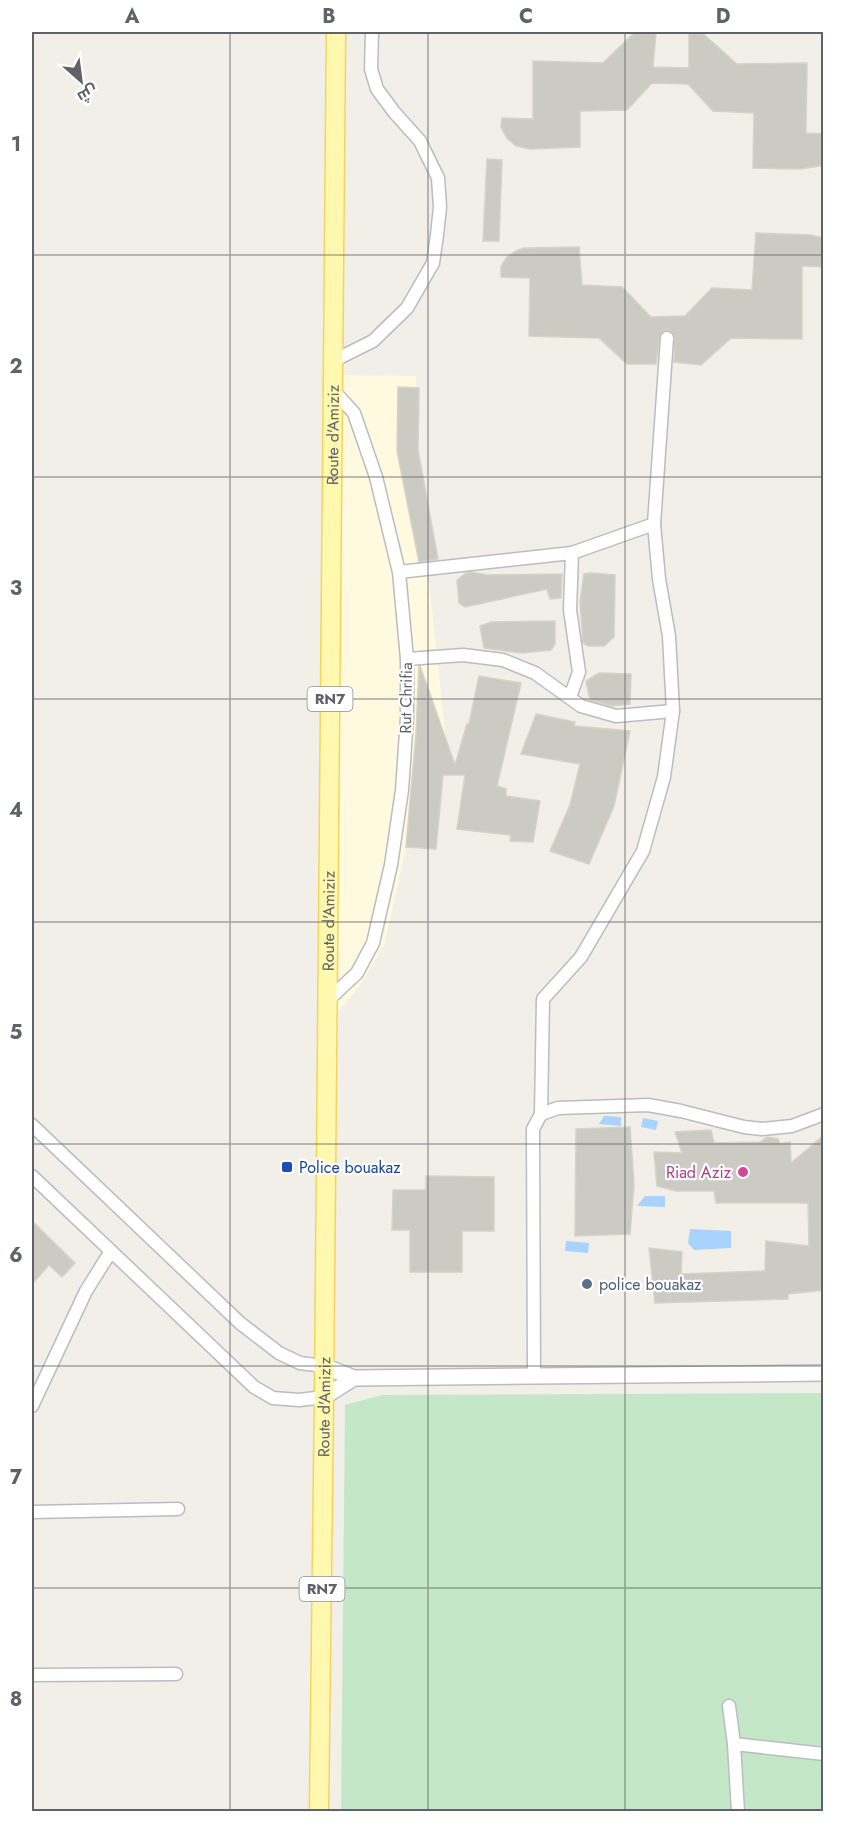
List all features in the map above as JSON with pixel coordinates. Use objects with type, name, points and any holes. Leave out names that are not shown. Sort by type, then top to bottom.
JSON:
[{"type":"main road","name":"Route d'Amiziz","points":[[319,1812],[336,32]]},
{"type":"street","points":[[333,362],[374,341],[407,308],[433,263],[437,235],[440,207],[438,178],[420,141],[393,112],[377,89],[371,69],[372,32]]},
{"type":"street","points":[[534,1376],[533,1129],[541,1114],[543,999],[581,957],[643,851],[664,777],[673,711],[669,636],[659,579],[654,525],[667,338]]},
{"type":"street","name":"Rut Chrifia","points":[[327,1001],[357,973],[373,943],[391,865],[402,790],[407,718],[407,659],[399,572],[376,477],[354,413],[333,390]]},
{"type":"street","points":[[399,572],[572,553],[654,525]]},
{"type":"street","points":[[570,697],[579,672],[570,610],[572,553]]},
{"type":"street","points":[[407,659],[463,656],[502,660],[535,673],[581,706],[616,716],[673,711]]},
{"type":"street","points":[[541,1114],[558,1108],[648,1105],[762,1129],[792,1126],[824,1114]]},
{"type":"street","points":[[32,1125],[240,1323],[279,1353],[300,1363],[324,1366],[354,1378],[824,1373]]},
{"type":"street","points":[[32,1176],[254,1387],[273,1398],[299,1400],[324,1397],[354,1378]]},
{"type":"street","points":[[32,1406],[86,1291],[111,1251]]},
{"type":"street","points":[[32,1512],[178,1509]]},
{"type":"street","points":[[32,1675],[176,1674]]},
{"type":"street","points":[[729,1706],[738,1812]]},
{"type":"street","points":[[734,1744],[824,1754]]},
{"type":"shaded area","points":[[342,375],[416,376],[414,442],[446,739],[436,849],[406,848],[385,943],[360,986],[338,1012]]},
{"type":"green space","points":[[823,1393],[823,1811],[341,1812],[345,1405],[382,1395]]},
{"type":"water","points":[[604,1116],[621,1117],[621,1126],[599,1124]]},
{"type":"water","points":[[643,1118],[658,1121],[656,1130],[641,1127]]},
{"type":"water","points":[[645,1196],[665,1196],[665,1207],[637,1206]]},
{"type":"water","points":[[690,1229],[731,1231],[731,1248],[694,1250],[688,1243]]},
{"type":"water","points":[[566,1241],[589,1243],[588,1253],[565,1251]]},
{"type":"building","points":[[635,32],[656,32],[653,67],[689,68],[689,32],[701,32],[737,64],[807,63],[806,133],[824,134],[824,165],[801,169],[753,168],[754,113],[713,111],[688,84],[652,83],[627,110],[580,111],[580,147],[530,149],[516,146],[507,138],[501,127],[502,118],[533,119],[533,61],[603,63]]},
{"type":"building","points":[[487,159],[502,160],[499,241],[483,241]]},
{"type":"building","points":[[756,233],[810,235],[824,238],[824,267],[802,266],[802,339],[731,338],[701,365],[674,362],[675,338],[668,330],[660,334],[656,364],[627,364],[599,338],[529,336],[530,278],[501,277],[501,266],[507,257],[516,251],[524,248],[579,247],[582,285],[622,287],[651,317],[685,316],[712,288],[752,290]]},
{"type":"building","points":[[398,387],[419,388],[418,450],[438,559],[419,562],[397,451]]},
{"type":"building","points":[[471,572],[487,575],[562,574],[561,598],[550,599],[547,589],[465,607],[459,603],[457,580]]},
{"type":"building","points":[[584,574],[615,575],[614,637],[604,646],[588,646],[583,643],[580,602]]},
{"type":"building","points":[[555,621],[555,644],[551,650],[522,653],[484,648],[480,626],[491,622]]},
{"type":"building","points":[[419,666],[455,765],[467,724],[469,724],[479,676],[521,683],[497,786],[506,789],[506,796],[540,801],[533,842],[510,841],[511,835],[457,829],[465,775],[443,775],[436,849],[406,847],[416,734]]},
{"type":"building","points":[[599,673],[631,674],[630,704],[612,706],[590,700],[586,681]]},
{"type":"building","points":[[536,714],[575,722],[574,726],[630,731],[614,806],[589,864],[550,851],[570,805],[580,764],[521,754]]},
{"type":"building","points":[[630,1127],[634,1184],[630,1234],[575,1236],[576,1129]]},
{"type":"building","points":[[711,1130],[714,1143],[760,1142],[767,1137],[778,1139],[780,1144],[790,1142],[791,1163],[824,1135],[824,1290],[788,1294],[788,1299],[655,1303],[649,1248],[682,1252],[681,1274],[765,1271],[766,1241],[809,1246],[808,1203],[716,1203],[714,1191],[676,1191],[657,1186],[654,1152],[682,1153],[675,1132]]},
{"type":"building","points":[[426,1176],[494,1177],[494,1231],[462,1231],[462,1272],[410,1272],[410,1230],[392,1230],[393,1190],[426,1190]]},
{"type":"building","points":[[32,1221],[75,1263],[62,1277],[49,1265],[32,1284]]},
{"type":"place","name":"Police bouakaz","points":[[287,1167]]},
{"type":"place","name":"Riad Aziz","points":[[743,1172]]},
{"type":"place","name":"police bouakaz","points":[[587,1284]]}]
